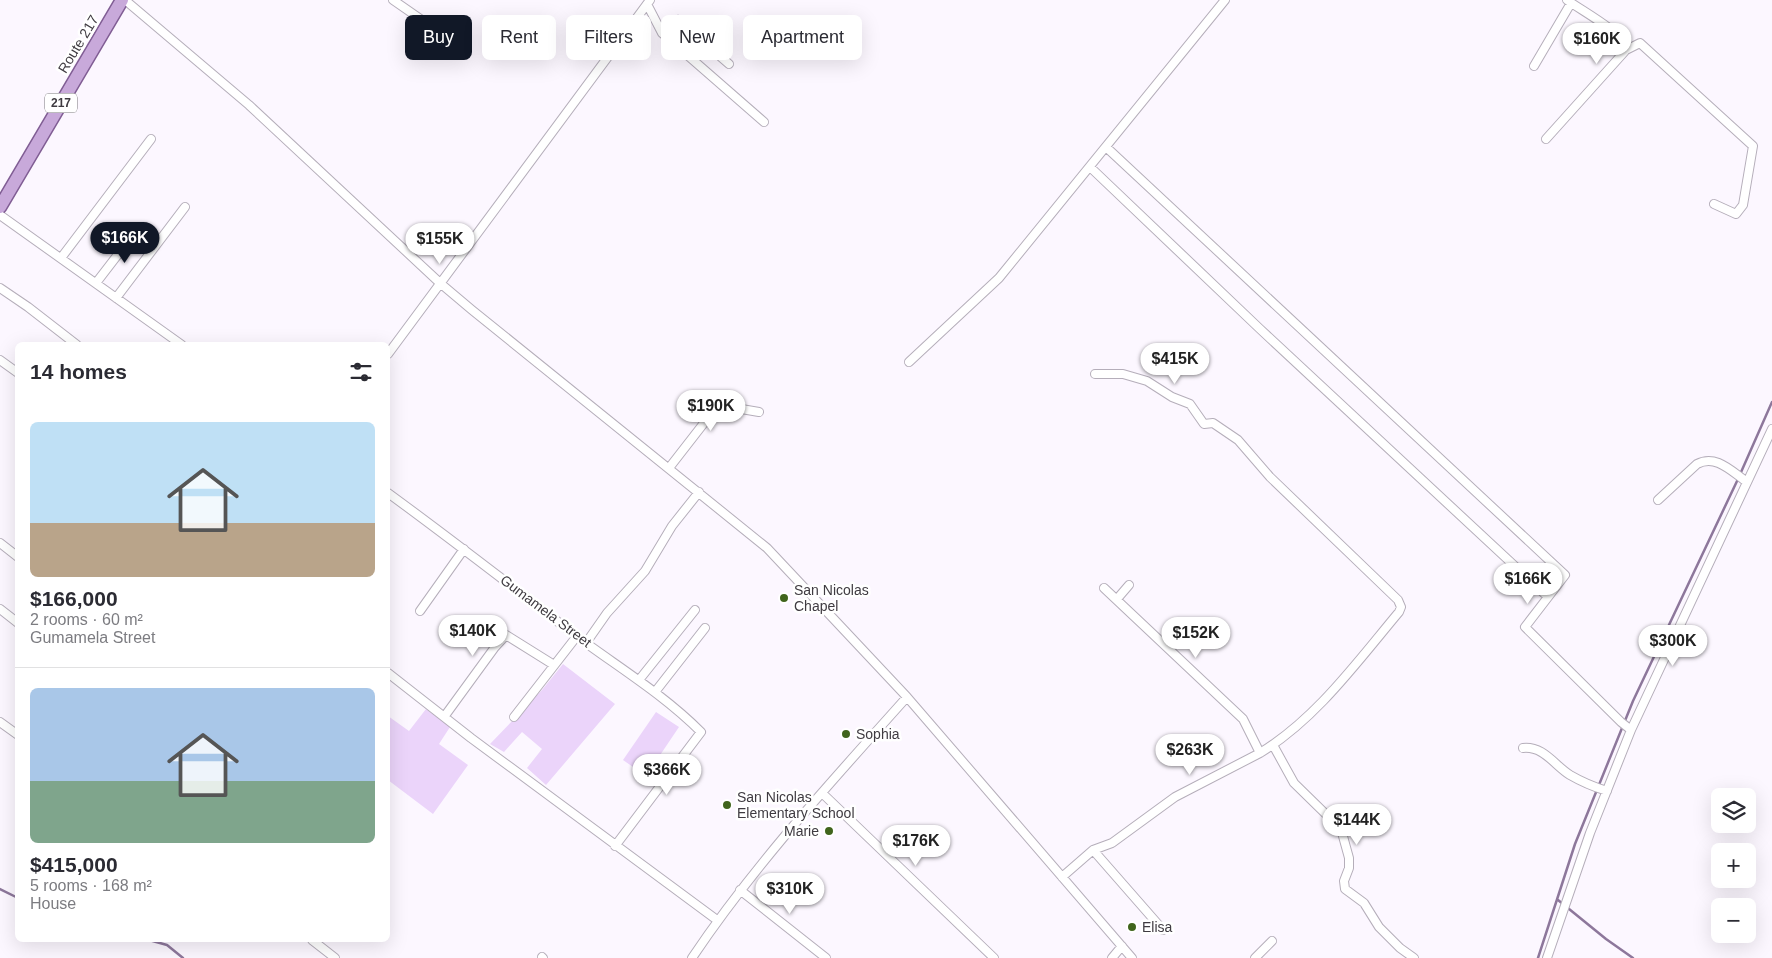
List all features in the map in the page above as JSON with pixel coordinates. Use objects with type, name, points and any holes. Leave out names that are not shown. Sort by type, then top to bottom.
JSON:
[{"type":"main road","name":"Route 217","points":[[0,207],[124,0]]},
{"type":"street","points":[[124,0],[249,105],[440,283],[767,548],[907,698],[1132,958]]},
{"type":"street","points":[[393,0],[415,15]]},
{"type":"street","points":[[909,362],[999,278],[1225,0]]},
{"type":"street","points":[[390,351],[648,2],[661,31]]},
{"type":"street","points":[[1534,66],[1569,2],[1625,42],[1626,50]]},
{"type":"street","points":[[1546,139],[1626,50],[1640,43],[1753,146],[1742,205],[1736,214],[1714,204]]},
{"type":"street","points":[[693,60],[764,122]]},
{"type":"street","points":[[724,60],[729,64]]},
{"type":"street","points":[[61,258],[151,139]]},
{"type":"street","points":[[1106,147],[1565,575],[1525,627],[1631,730]]},
{"type":"street","points":[[1090,167],[1260,329],[1548,596]]},
{"type":"street","points":[[116,298],[185,207]]},
{"type":"street","points":[[0,215],[178,342]]},
{"type":"street","points":[[96,283],[136,231]]},
{"type":"street","points":[[0,288],[73,342]]},
{"type":"street","points":[[0,360],[15,372]]},
{"type":"street","points":[[1062,877],[1093,850],[1112,843],[1175,797],[1273,745],[1296,726],[1332,690],[1399,612],[1401,604],[1270,477],[1238,440],[1213,423],[1204,424],[1190,404],[1172,397],[1147,381],[1123,374],[1095,374]]},
{"type":"street","points":[[669,468],[718,405],[759,412]]},
{"type":"street","points":[[1547,958],[1590,834],[1631,730],[1772,429]]},
{"type":"street","points":[[1658,500],[1697,464],[1704,461],[1718,462],[1747,482]]},
{"type":"street","points":[[586,643],[607,613],[645,570],[672,526],[699,492]]},
{"type":"street","name":"Gumamela Street","points":[[390,494],[586,643],[655,692],[684,715],[701,732],[615,846]]},
{"type":"street","points":[[0,543],[15,555]]},
{"type":"street","points":[[420,611],[464,549]]},
{"type":"street","points":[[1117,599],[1129,585]]},
{"type":"street","points":[[1104,588],[1242,719],[1260,753]]},
{"type":"street","points":[[0,609],[15,620]]},
{"type":"street","points":[[639,680],[695,610]]},
{"type":"street","points":[[655,692],[706,628]]},
{"type":"street","points":[[444,717],[495,647],[506,635],[554,665]]},
{"type":"street","points":[[514,717],[577,636]]},
{"type":"street","points":[[390,675],[615,846],[718,920]]},
{"type":"street","points":[[692,958],[740,890],[822,793],[907,698]]},
{"type":"street","points":[[0,722],[15,733]]},
{"type":"street","points":[[1273,745],[1294,783],[1341,829],[1349,858],[1349,868],[1344,882],[1345,889],[1364,904],[1379,927],[1400,948],[1414,958]]},
{"type":"street","points":[[1523,748],[1536,748],[1568,774],[1589,786],[1607,791]]},
{"type":"street","points":[[822,793],[994,958]]},
{"type":"street","points":[[1093,850],[1163,930]]},
{"type":"street","points":[[740,890],[826,958]]},
{"type":"street","points":[[1255,958],[1272,941]]},
{"type":"street","points":[[315,942],[335,958]]},
{"type":"street","points":[[1112,958],[1122,946]]},
{"type":"shaded area","points":[[563,664],[615,704],[546,785],[527,768],[542,749],[522,732],[504,752],[490,744],[542,690]]},
{"type":"shaded area","points":[[426,709],[450,727],[439,744],[468,765],[433,814],[390,782],[390,717],[409,731]]},
{"type":"shaded area","points":[[656,712],[679,727],[646,776],[623,760]]},
{"type":"waterway","points":[[1538,958],[1575,844],[1633,701],[1738,479],[1772,402]]},
{"type":"waterway","points":[[0,889],[15,896]]},
{"type":"waterway","points":[[1558,900],[1633,958]]},
{"type":"waterway","points":[[156,942],[167,945],[183,958]]},
{"type":"place","name":"San Nicolas Chapel","points":[[784,598]]},
{"type":"place","name":"Sophia","points":[[846,734]]},
{"type":"place","name":"San Nicolas Elementary School","points":[[727,805]]},
{"type":"place","name":"Marie","points":[[829,831]]},
{"type":"place","name":"Elisa","points":[[1132,927]]}]
